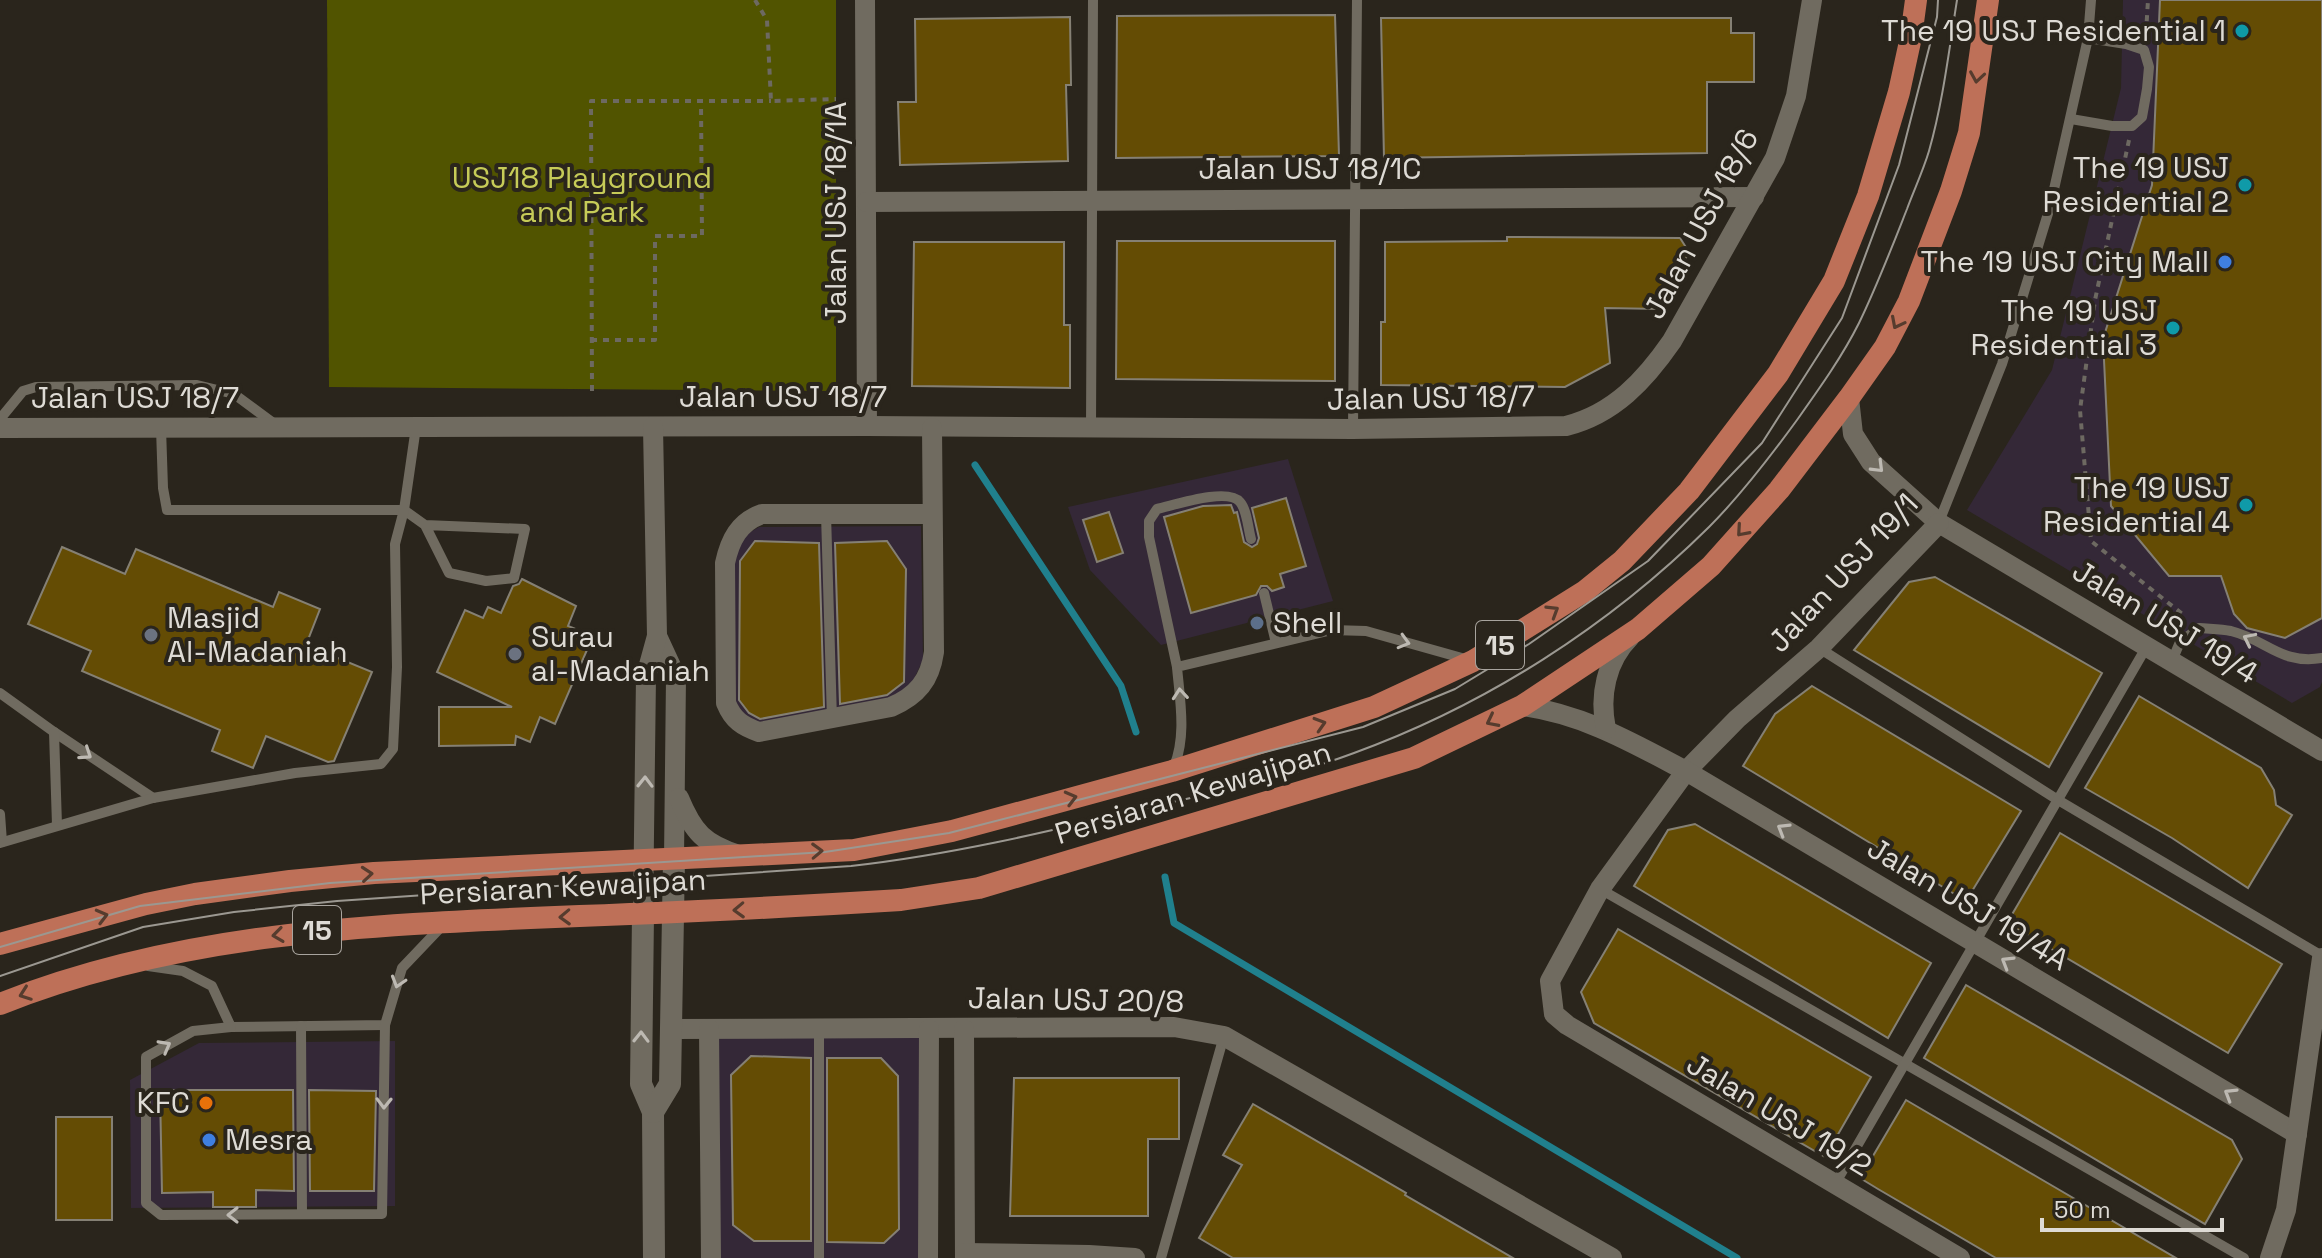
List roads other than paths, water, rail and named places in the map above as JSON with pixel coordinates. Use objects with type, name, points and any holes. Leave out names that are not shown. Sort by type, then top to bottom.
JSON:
[{"type":"main road","name":"Persiaran Kewajipan","points":[[0,944],[146,904],[290,881],[374,873],[854,850],[897,842],[952,831],[1172,771],[1374,707],[1473,661],[1585,591],[1622,561],[1689,491],[1778,374],[1834,281],[1853,239],[1899,92],[1916,0]]},
{"type":"main road","name":"Persiaran Kewajipan","points":[[0,1004],[30,992],[131,963],[206,946],[319,930],[901,900],[979,888],[1414,758],[1522,706],[1638,629],[1711,566],[1779,490],[1885,347],[1909,301],[1951,191],[1969,133],[1988,0]]},
{"type":"street","name":"Jalan USJ 18/1A","points":[[865,0],[867,426]]},
{"type":"street","name":"Jalan USJ 18/6","points":[[1566,426],[1589,421],[1606,412],[1655,366],[1672,341],[1775,158],[1796,96],[1812,0]]},
{"type":"street","name":"Jalan USJ 18/1C","points":[[866,202],[1754,197]]},
{"type":"street","name":"Jalan USJ 19/4","points":[[1849,398],[1853,434],[1871,462],[1939,523],[2321,752]]},
{"type":"street","name":"Jalan USJ 18/7","points":[[0,428],[867,426],[1353,429],[1566,426]]},
{"type":"street","points":[[653,427],[657,636],[646,676],[641,1084],[653,1112],[654,1258]]},
{"type":"street","points":[[932,428],[934,652],[931,669],[921,688],[907,700],[891,707],[759,732],[745,728],[732,717],[726,703],[725,563],[729,545],[738,530],[751,518],[762,514],[932,514]]},
{"type":"street","name":"Jalan USJ 19/1","points":[[1567,1025],[1554,1014],[1550,981],[1600,889],[1686,771],[1737,719],[1819,648],[1939,523]]},
{"type":"street","points":[[1606,729],[1604,684],[1616,655],[1638,629]]},
{"type":"street","points":[[653,1112],[670,1084],[676,677],[657,636]]},
{"type":"street","name":"Jalan USJ 19/4A","points":[[1522,706],[1553,710],[1606,729],[1686,771],[2297,1134]]},
{"type":"street","points":[[674,787],[691,827],[719,848],[739,855]]},
{"type":"street","points":[[2270,1258],[2286,1210],[2322,957]]},
{"type":"street","name":"Jalan USJ 19/2","points":[[1567,1025],[1960,1258]]},
{"type":"street","name":"Jalan USJ 20/8","points":[[671,1029],[1174,1027],[1224,1036],[1612,1258]]},
{"type":"street","points":[[709,1029],[711,1258]]},
{"type":"street","points":[[928,1258],[929,1029]]},
{"type":"street","points":[[964,1029],[965,1256],[1089,1255],[1135,1258]]},
{"type":"lane","points":[[1091,427],[1093,0]]},
{"type":"lane","points":[[1353,429],[1357,0]]},
{"type":"lane","name":"Jalan USJ 19/1","points":[[1939,523],[2002,364],[2050,207],[2088,38],[2091,0]]},
{"type":"lane","points":[[2071,119],[2132,126],[2142,117],[2149,67],[2144,50],[2088,38]]},
{"type":"lane","points":[[0,419],[23,391],[36,387],[197,385],[234,394],[280,428]]},
{"type":"lane","points":[[0,814],[1,842],[153,798],[295,773],[381,764],[389,757],[393,749],[397,667],[395,544],[404,510],[416,427]]},
{"type":"lane","points":[[161,428],[167,510],[404,510],[425,525],[449,573],[486,581],[514,578],[525,529],[425,525]]},
{"type":"lane","points":[[1172,771],[1179,755],[1182,727],[1177,667],[1149,537],[1149,521],[1157,509],[1220,495],[1233,496],[1242,503],[1251,539]]},
{"type":"lane","points":[[826,514],[832,720]]},
{"type":"lane","points":[[1264,593],[1276,643]]},
{"type":"lane","points":[[2172,661],[2180,642],[2199,628],[2232,631],[2287,658],[2322,658]]},
{"type":"lane","points":[[1177,667],[1332,630],[1366,631],[1473,661]]},
{"type":"lane","points":[[1835,1184],[2147,646]]},
{"type":"lane","points":[[1819,648],[2058,800],[2322,957]]},
{"type":"lane","points":[[0,693],[153,798]]},
{"type":"lane","points":[[54,732],[57,825]]},
{"type":"lane","points":[[1600,889],[2244,1258]]},
{"type":"lane","points":[[385,1025],[231,1027],[193,1031],[146,1057],[146,1203],[161,1215],[382,1214],[385,1025],[402,968],[446,922]]},
{"type":"lane","points":[[131,963],[183,971],[212,986],[231,1027]]},
{"type":"lane","points":[[301,1026],[302,1214]]},
{"type":"lane","points":[[819,1030],[819,1258]]},
{"type":"lane","points":[[1161,1258],[1224,1036]]},
{"type":"waterway","points":[[975,465],[1121,686],[1136,732]]},
{"type":"waterway","points":[[1165,877],[1174,923],[1737,1258]]},
{"type":"tram line","points":[[0,947],[140,906],[330,883],[825,852],[949,833],[1363,727],[1455,689],[1529,644],[1648,561],[1762,443],[1842,318],[1899,165],[1937,17],[1938,0]]},
{"type":"tram line","points":[[0,976],[143,927],[234,912],[337,901],[851,866],[960,850],[1301,770],[1403,734],[1451,711],[1544,659],[1630,597],[1721,515],[1797,420],[1859,323],[1921,173],[1938,114],[1957,0]]},
{"type":"place","name":"The 19 USJ Residential 1","points":[[2242,31]]},
{"type":"place","name":"The 19 USJ Residential 2","points":[[2245,185]]},
{"type":"place","name":"The 19 USJ City Mall","points":[[2225,262]]},
{"type":"place","name":"The 19 USJ Residential 3","points":[[2173,328]]},
{"type":"place","name":"The 19 USJ Residential 4","points":[[2246,505]]},
{"type":"place","name":"Shell","points":[[1257,623]]},
{"type":"place","name":"Masjid Al-Madaniah","points":[[151,635]]},
{"type":"place","name":"Surau al-Madaniah","points":[[515,654]]},
{"type":"place","name":"KFC","points":[[206,1103]]},
{"type":"place","name":"Mesra","points":[[209,1140]]},
{"type":"park label","name":"USJ18 Playground and Park","points":[[582,195]]}]
